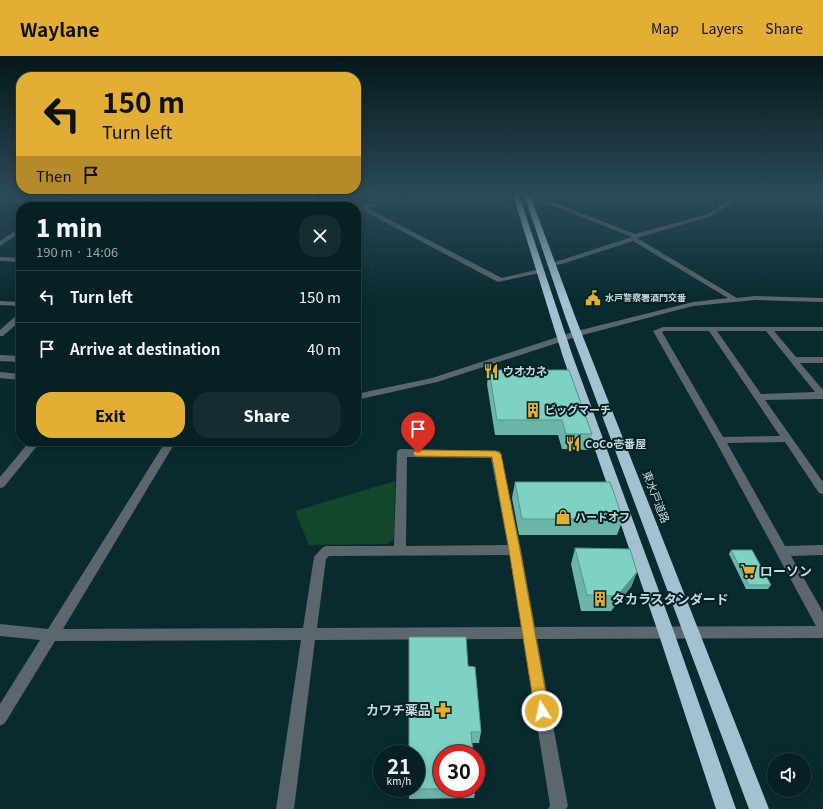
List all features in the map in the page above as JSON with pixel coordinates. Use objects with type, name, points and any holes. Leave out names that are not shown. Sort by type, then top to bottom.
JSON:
[{"type":"highway","points":[[528,230],[562,338],[666,632],[726,809]]},
{"type":"highway","name":"東水戸道路","points":[[539,230],[576,334],[759,809]]},
{"type":"street","points":[[401,230],[500,280],[540,271]]},
{"type":"street","points":[[616,230],[633,237],[734,299]]},
{"type":"street","points":[[551,265],[658,230]]},
{"type":"street","points":[[0,244],[16,233]]},
{"type":"street","points":[[0,259],[16,260]]},
{"type":"street","points":[[361,396],[434,380],[562,338],[693,304],[734,299],[823,300]]},
{"type":"street","points":[[0,303],[16,304]]},
{"type":"street","points":[[0,334],[16,323]]},
{"type":"street","points":[[823,329],[663,329],[656,331],[720,440],[823,625]]},
{"type":"street","points":[[711,329],[823,490]]},
{"type":"street","points":[[769,330],[823,395]]},
{"type":"street","points":[[0,358],[16,359]]},
{"type":"street","points":[[794,360],[823,360]]},
{"type":"street","points":[[0,375],[16,377]]},
{"type":"street","points":[[758,397],[823,395]]},
{"type":"street","points":[[720,440],[787,439]]},
{"type":"street","points":[[0,484],[32,446]]},
{"type":"street","points":[[0,718],[50,634],[168,446]]},
{"type":"street","points":[[400,550],[402,453],[496,454],[515,550],[559,806],[557,809]]},
{"type":"street","points":[[285,809],[320,557],[326,551],[515,550]]},
{"type":"street","points":[[782,551],[823,550]]},
{"type":"street","points":[[0,630],[50,634],[309,632],[823,632]]},
{"type":"green space","points":[[395,481],[394,539],[387,544],[309,545],[295,511]]},
{"type":"building","name":"ビッグマーチ","points":[[489,370],[569,370],[592,434],[566,434],[562,420],[497,420]]},
{"type":"building","points":[[515,482],[610,482],[623,519],[522,519]]},
{"type":"building","points":[[575,548],[630,549],[637,572],[617,596],[587,595]]},
{"type":"building","name":"ローソン","points":[[731,550],[752,550],[771,585],[749,585]]},
{"type":"building","name":"カワチ薬品","points":[[409,637],[466,637],[468,666],[475,667],[481,732],[471,732],[472,745],[433,745],[433,789],[425,789],[425,745],[409,745]]},
{"type":"place","name":"水戸警察署酒門交番","points":[[593,298]]},
{"type":"place","name":"ウオカネ","points":[[491,371]]},
{"type":"place","name":"ビッグマーチ","points":[[533,410]]},
{"type":"place","name":"CoCo壱番屋","points":[[573,444]]},
{"type":"place","name":"ハードオフ","points":[[563,517]]},
{"type":"place","name":"ローソン","points":[[748,571]]},
{"type":"place","name":"タカラスタンダード","points":[[600,599]]},
{"type":"place","name":"カワチ薬品","points":[[443,710]]},
{"type":"route","points":[[418,453],[496,454],[515,550],[542,711]]}]
